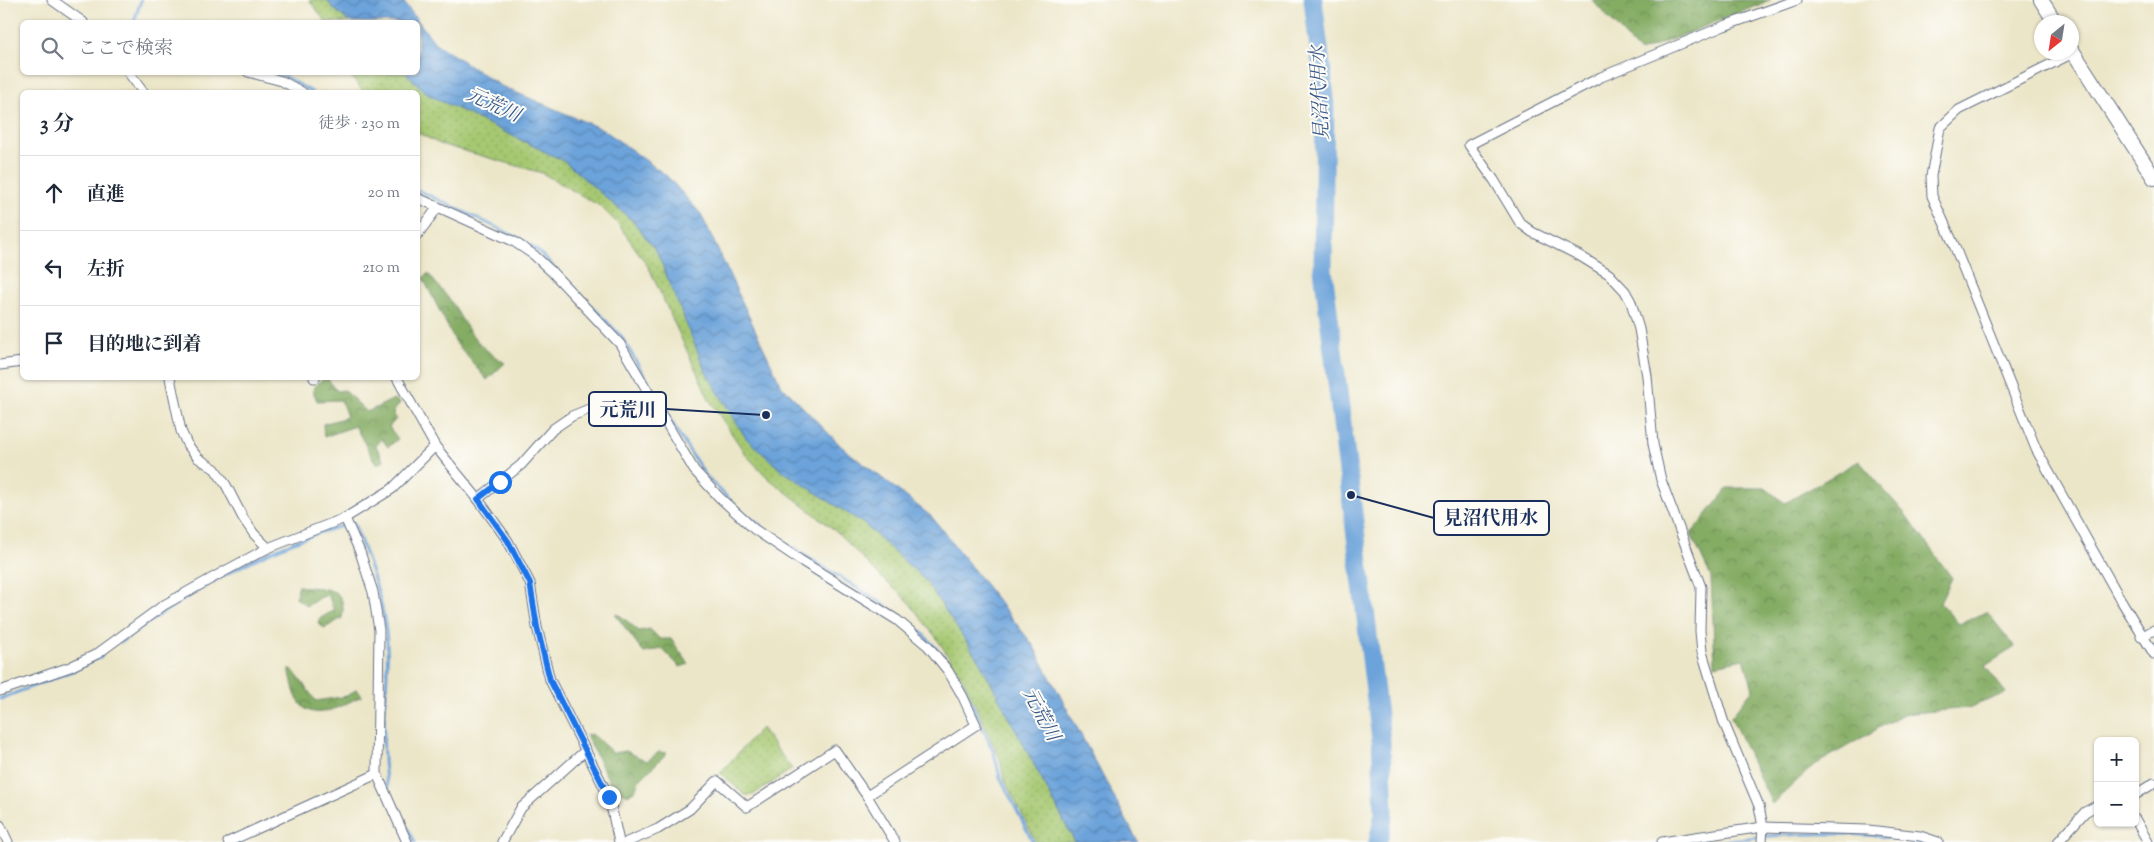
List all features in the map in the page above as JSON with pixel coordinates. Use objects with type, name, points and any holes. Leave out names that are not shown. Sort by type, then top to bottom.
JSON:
[{"type":"main road","points":[[2042,0],[2051,15]]},
{"type":"main road","points":[[2077,60],[2154,178]]},
{"type":"street","points":[[52,0],[80,20]]},
{"type":"street","points":[[1762,842],[1763,828],[1759,806],[1724,723],[1702,652],[1700,631],[1701,587],[1661,480],[1653,444],[1647,376],[1639,329],[1631,302],[1625,291],[1609,274],[1580,256],[1532,232],[1520,223],[1494,180],[1469,145],[1601,77],[1724,26],[1797,0]]},
{"type":"street","points":[[2056,60],[1958,110],[1940,128],[1931,176],[1932,196],[1954,245],[2036,449],[2141,637],[2154,654]]},
{"type":"street","points":[[130,75],[142,90]]},
{"type":"street","points":[[259,75],[282,81],[298,90]]},
{"type":"street","points":[[420,199],[513,240],[534,255],[620,344],[694,470],[719,498],[754,529],[897,620],[928,646],[948,671],[962,694],[976,725],[867,796]]},
{"type":"street","points":[[420,231],[438,207]]},
{"type":"street","points":[[0,365],[20,362]]},
{"type":"street","points":[[170,380],[181,430],[187,444],[198,458],[215,469],[226,485],[243,518],[254,534],[268,548]]},
{"type":"street","points":[[398,380],[435,446],[478,499],[508,541],[530,583],[537,627],[550,680],[609,797],[619,842]]},
{"type":"street","points":[[478,499],[521,465],[553,430],[572,416],[594,407],[649,396]]},
{"type":"street","points":[[0,691],[70,667],[97,654],[164,605],[268,548],[345,518],[392,489],[435,446]]},
{"type":"street","points":[[345,518],[360,552],[373,592],[379,630],[377,774],[407,842]]},
{"type":"street","points":[[2141,637],[2154,630]]},
{"type":"street","points":[[502,842],[521,808],[586,750]]},
{"type":"street","points":[[628,842],[658,829],[690,809],[717,781],[747,807],[835,750],[867,796],[895,842]]},
{"type":"street","points":[[228,842],[377,774]]},
{"type":"street","points":[[2139,792],[2154,783]]},
{"type":"street","points":[[2058,842],[2085,812],[2094,807]]},
{"type":"street","points":[[0,825],[8,842]]},
{"type":"street","points":[[2139,826],[2148,842]]},
{"type":"street","points":[[1662,842],[1763,828],[1868,830],[1920,836],[1938,842]]},
{"type":"green space","points":[[309,0],[327,0],[347,20],[324,20]]},
{"type":"green space","points":[[1592,0],[1771,0],[1640,52]]},
{"type":"green space","points":[[350,75],[408,75],[429,95],[564,161],[634,222],[657,252],[706,372],[746,438],[780,469],[864,524],[925,580],[980,662],[1075,842],[1036,842],[1004,779],[1000,759],[963,679],[935,636],[907,600],[881,577],[836,531],[768,478],[746,455],[710,401],[649,268],[619,225],[600,206],[542,173],[440,144],[420,134],[420,90],[362,90]]},
{"type":"green space","points":[[428,273],[451,302],[475,338],[488,351],[505,363],[487,380],[456,343],[423,278]]},
{"type":"green space","points":[[329,380],[337,391],[345,390],[367,412],[394,399],[400,403],[393,413],[396,419],[389,427],[398,439],[388,447],[382,439],[376,446],[384,461],[376,464],[355,426],[324,437],[323,424],[347,417],[341,400],[317,401],[313,391],[317,383]]},
{"type":"green space","points":[[1859,461],[1906,515],[1952,578],[1940,603],[1959,624],[1987,612],[2015,647],[1985,666],[2006,693],[1968,708],[1903,714],[1813,766],[1772,804],[1731,717],[1753,689],[1744,659],[1715,665],[1711,577],[1691,534],[1728,488],[1765,488],[1785,503]]},
{"type":"green space","points":[[298,586],[324,589],[337,594],[343,607],[342,618],[325,628],[318,624],[319,619],[334,610],[328,595],[319,598],[307,606],[296,598]]},
{"type":"green space","points":[[615,614],[621,616],[639,631],[650,629],[660,639],[671,639],[689,664],[680,667],[662,649],[644,653]]},
{"type":"green space","points":[[289,669],[292,669],[316,701],[347,696],[357,689],[362,696],[328,711],[311,711],[304,708],[296,697]]},
{"type":"green space","points":[[761,728],[792,769],[753,795],[745,795],[720,773]]},
{"type":"green space","points":[[592,734],[613,753],[626,751],[647,761],[659,752],[667,753],[639,781],[635,790],[628,795],[612,787],[586,735]]},
{"type":"water","points":[[327,0],[402,0],[417,20],[347,20]]},
{"type":"water","points":[[420,23],[435,43],[501,86],[604,130],[667,176],[701,214],[781,385],[842,447],[932,517],[1033,645],[1138,842],[1075,842],[980,662],[925,580],[864,524],[780,469],[746,438],[706,372],[657,252],[634,222],[564,161],[429,95],[408,75],[420,75]]},
{"type":"waterway","points":[[135,20],[141,0]]},
{"type":"waterway","name":"見沼代用水","points":[[1313,0],[1325,98],[1323,269],[1381,740],[1384,813],[1378,842]]},
{"type":"waterway","points":[[282,75],[308,90]]},
{"type":"waterway","points":[[420,191],[523,240],[540,253],[621,336],[681,438],[706,476],[739,509],[778,539],[880,602],[922,633],[943,656],[962,683],[994,753],[1000,777],[1033,842]]},
{"type":"waterway","name":"見沼代用水","points":[[1323,269],[1381,740],[1384,813],[1378,842]]},
{"type":"waterway","points":[[121,642],[174,606],[232,571],[293,542],[354,523],[375,581],[383,611],[387,641],[384,752],[388,790]]},
{"type":"waterway","points":[[0,699],[77,669],[102,656]]},
{"type":"waterway","points":[[391,796],[415,842]]},
{"type":"waterway","points":[[1714,842],[1764,836],[1816,834],[1868,835],[1918,842]]},
{"type":"place","name":"元荒川","points":[[766,415]]},
{"type":"place","name":"見沼代用水","points":[[1351,495]]},
{"type":"route","points":[[500,482],[478,499],[508,541],[530,583],[537,627],[550,680],[609,797]]}]
